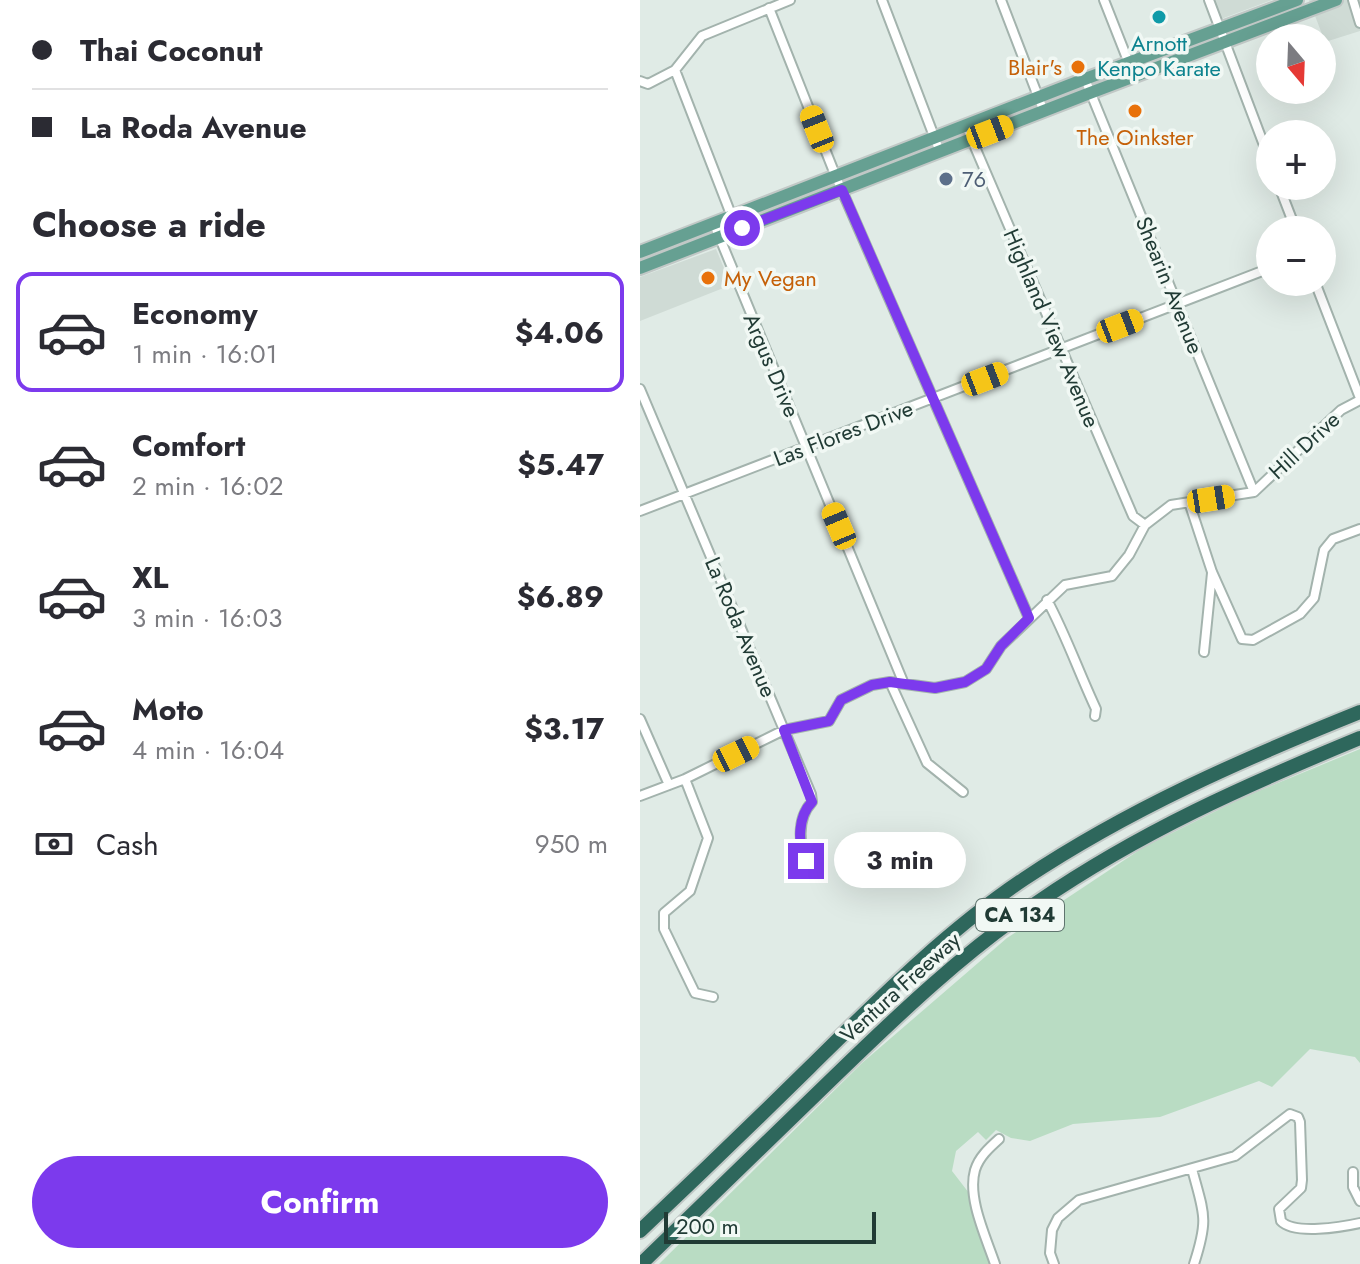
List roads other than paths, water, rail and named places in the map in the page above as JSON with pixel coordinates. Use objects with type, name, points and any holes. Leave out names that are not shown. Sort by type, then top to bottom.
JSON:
[{"type":"highway","name":"Ventura Freeway","points":[[640,1231],[904,974],[976,914],[1068,851],[1149,804],[1224,768],[1360,712]]},
{"type":"highway","points":[[735,1172],[748,1151],[891,1011],[953,956],[1007,914],[1158,818],[1248,774],[1360,729]]},
{"type":"highway","name":"Ventura Freeway","points":[[641,1264],[923,992],[1038,902],[1174,820],[1360,738]]},
{"type":"highway","points":[[640,1242],[902,986],[995,910],[1061,864],[1068,851]]},
{"type":"main road","points":[[640,252],[1128,62],[1297,0]]},
{"type":"main road","points":[[640,268],[1336,0]]},
{"type":"street","points":[[640,81],[648,84],[675,70],[702,36],[790,0]]},
{"type":"street","points":[[882,0],[940,152]]},
{"type":"street","points":[[1001,0],[1044,112]]},
{"type":"street","points":[[1104,0],[1134,76]]},
{"type":"street","points":[[1209,0],[1256,123]]},
{"type":"street","points":[[1353,0],[1360,23]]},
{"type":"street","points":[[769,8],[836,177],[1029,618]]},
{"type":"street","points":[[675,70],[737,230]]},
{"type":"street","name":"Shearin Avenue","points":[[1085,79],[1254,492]]},
{"type":"street","name":"Highland View Avenue","points":[[966,126],[1133,516],[1145,525]]},
{"type":"street","name":"Argus Drive","points":[[714,224],[904,684]]},
{"type":"street","name":"Las Flores Drive","points":[[640,511],[1256,273]]},
{"type":"street","points":[[1320,296],[1360,399]]},
{"type":"street","name":"La Roda Avenue","points":[[640,389],[812,802],[801,820],[803,855],[808,866]]},
{"type":"street","name":"Hill Drive","points":[[640,796],[685,779],[784,730],[829,721],[841,700],[872,685],[890,682],[935,688],[965,682],[986,669],[1001,646],[1065,585],[1112,576],[1129,555],[1145,525],[1171,505],[1254,492],[1341,410],[1360,399]]},
{"type":"street","points":[[1189,502],[1212,572],[1242,639],[1253,640],[1300,614],[1314,598],[1324,550],[1333,539],[1360,529]]},
{"type":"street","points":[[1204,652],[1212,572]]},
{"type":"street","points":[[1047,600],[1096,709],[1095,716]]},
{"type":"street","points":[[890,682],[927,763],[963,792]]},
{"type":"street","points":[[640,719],[669,785]]},
{"type":"street","points":[[685,779],[708,838],[690,891],[672,903],[664,913],[664,929],[695,993],[713,997]]},
{"type":"street","points":[[1054,1264],[1050,1253],[1052,1230],[1058,1218],[1079,1200],[1242,1153],[1280,1119],[1290,1114],[1298,1117],[1300,1122],[1301,1188],[1279,1209],[1281,1221],[1291,1228],[1360,1223]]},
{"type":"street","points":[[995,1264],[976,1204],[974,1173],[987,1150],[999,1139]]},
{"type":"street","points":[[1192,1169],[1205,1225],[1194,1264]]},
{"type":"street","points":[[1353,1172],[1353,1187],[1360,1201]]},
{"type":"place","name":"Arnott Kenpo Karate","points":[[1159,17]]},
{"type":"place","name":"Blair's","points":[[1078,67]]},
{"type":"place","name":"The Oinkster","points":[[1135,111]]},
{"type":"place","name":"76","points":[[946,179]]},
{"type":"place","name":"My Vegan","points":[[708,278]]}]
